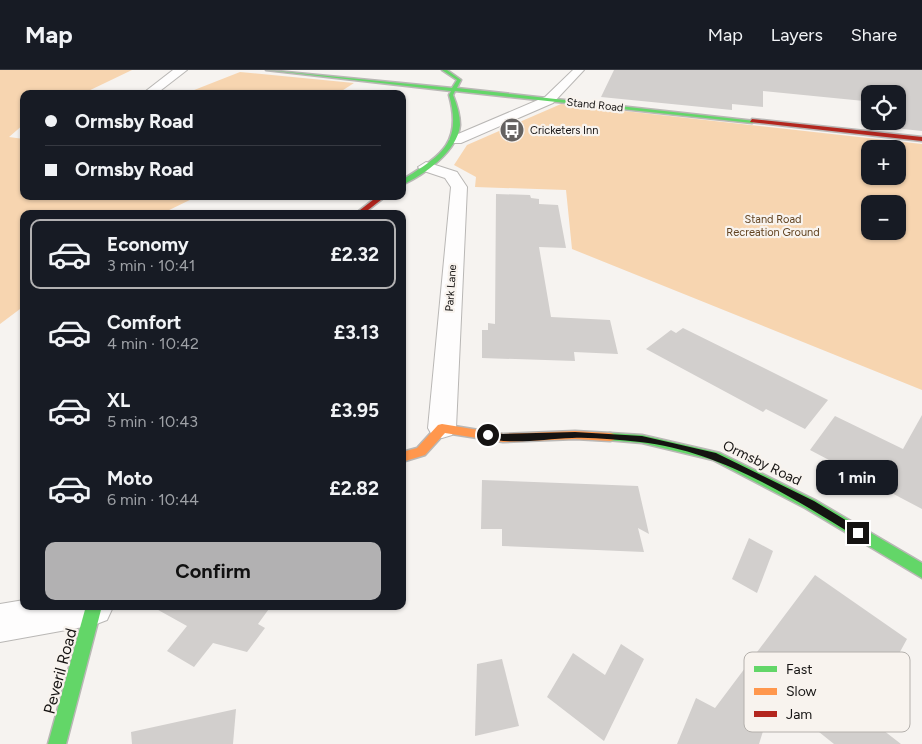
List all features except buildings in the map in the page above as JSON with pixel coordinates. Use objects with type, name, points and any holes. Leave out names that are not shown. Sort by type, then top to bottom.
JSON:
[{"type":"street","points":[[154,90],[171,75],[182,70]]},
{"type":"street","name":"Stand Road","points":[[268,70],[922,139]]},
{"type":"street","points":[[444,70],[459,80],[451,95],[456,104],[458,122],[456,140]]},
{"type":"street","points":[[406,180],[426,167],[456,140],[549,100],[579,70]]},
{"type":"street","name":"Park Lane","points":[[426,167],[451,175],[459,186],[442,428]]},
{"type":"street","points":[[364,210],[377,200]]},
{"type":"street","points":[[406,456],[420,452],[442,428]]},
{"type":"street","name":"Ormsby Road","points":[[442,428],[503,438],[575,435],[642,439],[716,456],[810,504],[922,571]]},
{"type":"street","points":[[0,622],[70,610]]},
{"type":"street","name":"Peveril Road","points":[[57,744],[93,610]]},
{"type":"green space","points":[[0,70],[132,70],[90,90],[20,90],[20,127],[9,137],[20,138],[20,200],[190,200],[169,210],[20,210],[20,309],[0,324]]},
{"type":"green space","points":[[240,72],[354,83],[343,90],[194,90]]},
{"type":"green space","name":"Stand Road Recreation Ground","points":[[561,104],[886,140],[861,140],[861,185],[906,185],[906,142],[922,144],[922,390],[572,249],[566,190],[475,187],[476,177],[454,165],[467,145]]},
{"type":"traffic: fast","points":[[268,70],[752,121]]},
{"type":"traffic: fast","points":[[406,180],[439,158],[454,138],[457,126],[456,112],[451,95],[459,80],[444,70]]},
{"type":"traffic: fast","points":[[610,437],[642,439],[716,456],[810,504],[922,571]]},
{"type":"traffic: fast","points":[[57,744],[93,610]]},
{"type":"traffic: slow","points":[[406,456],[421,452],[442,428],[503,438],[575,435],[610,437]]},
{"type":"traffic: jam","points":[[752,121],[922,139]]},
{"type":"traffic: jam","points":[[364,210],[377,200]]},
{"type":"place","name":"Cricketers Inn","points":[[512,130]]},
{"type":"route","points":[[488,435],[503,438],[575,435],[642,439],[716,456],[810,504],[858,533]]}]
